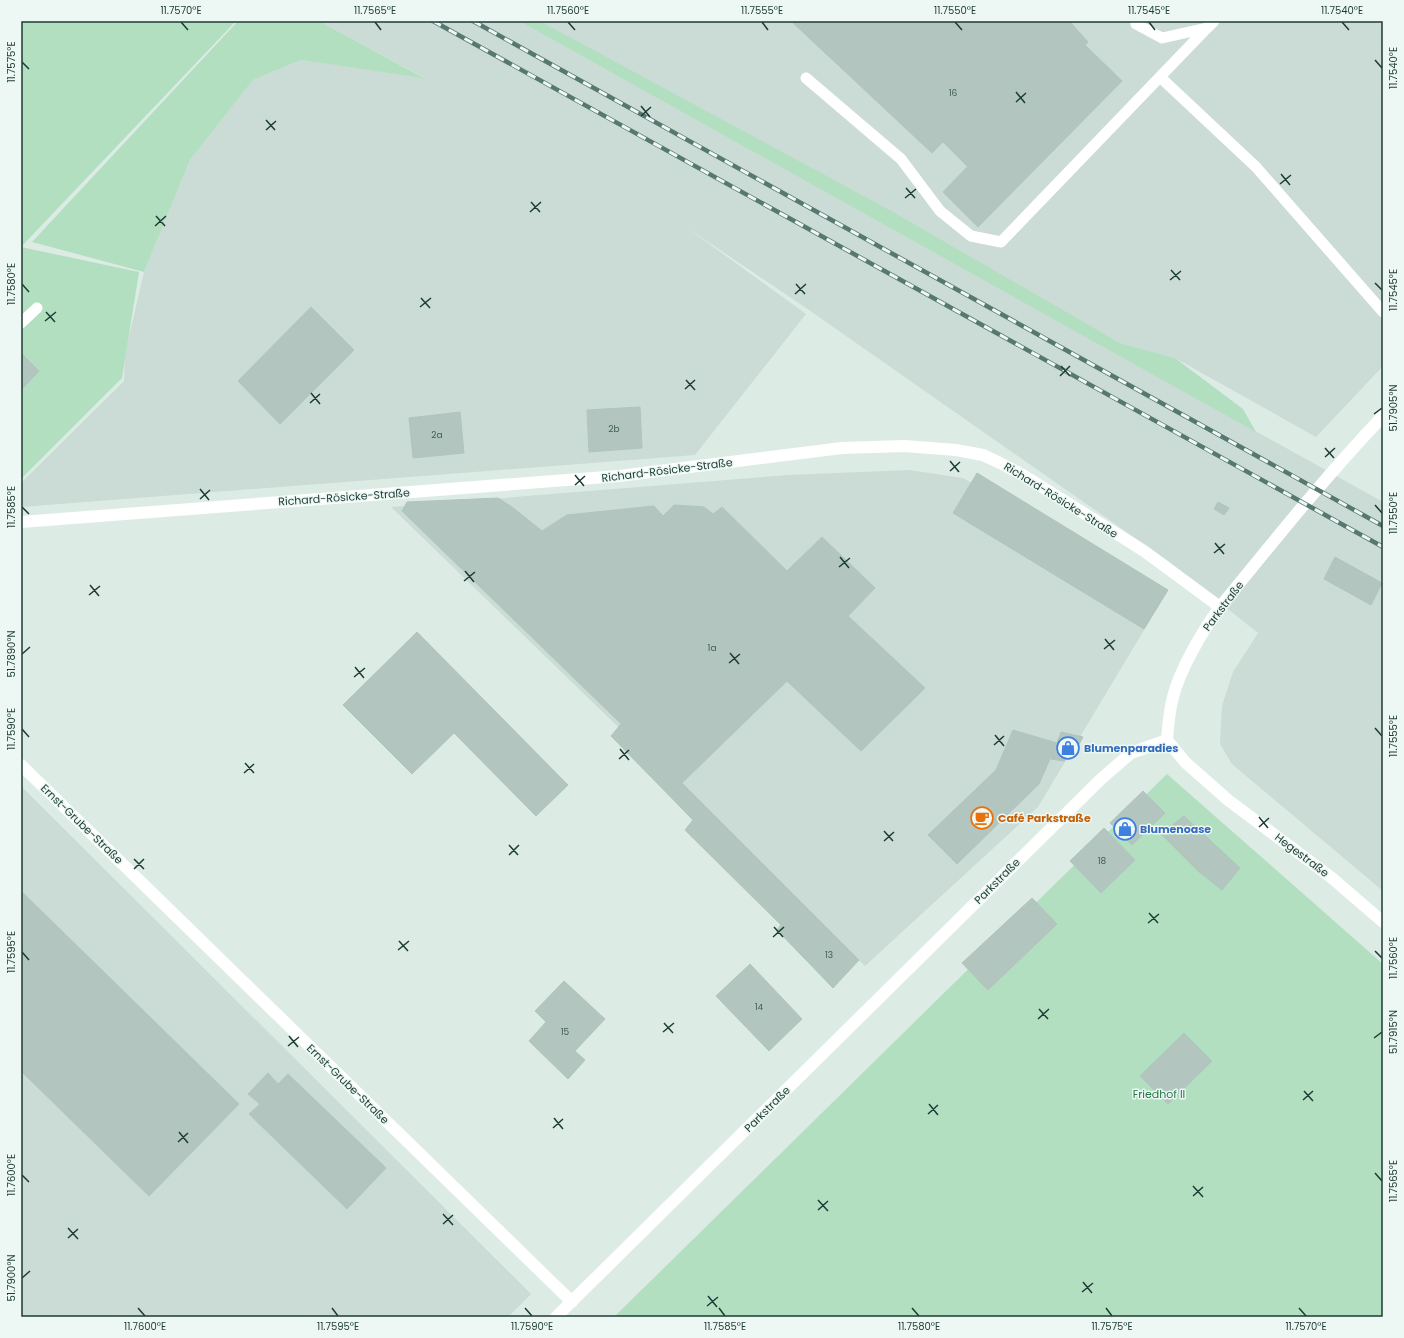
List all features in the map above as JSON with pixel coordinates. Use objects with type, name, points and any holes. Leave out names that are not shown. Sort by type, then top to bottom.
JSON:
[{"type":"street","name":"Parkstraße","points":[[556,1317],[1101,779],[1131,753],[1167,740],[1168,720],[1173,696],[1205,629],[1220,607],[1336,468],[1383,416]]},
{"type":"street","name":"Richard-Rösicke-Straße","points":[[21,522],[619,476],[842,448],[904,446],[956,450],[983,455],[1000,463],[1023,475],[1144,551],[1220,607]]},
{"type":"street","name":"Hegestraße","points":[[1167,740],[1185,762],[1228,800],[1332,878],[1383,922]]},
{"type":"street","name":"Ernst-Grube-Straße","points":[[21,765],[572,1302]]},
{"type":"lane","points":[[1136,21],[1136,24],[1162,38],[1211,24]]},
{"type":"lane","points":[[806,78],[901,159],[940,211],[971,236],[1001,242],[1211,24]]},
{"type":"lane","points":[[1160,77],[1256,167],[1383,312]]},
{"type":"lane","points":[[21,323],[37,308]]},
{"type":"shaded area","points":[[319,21],[519,21],[1383,502],[1383,891],[1232,764],[1220,744],[1222,706],[1233,672],[1258,633],[1168,561],[809,310],[686,227],[806,314],[695,455],[21,507],[21,483],[124,381],[125,354],[144,272],[190,160],[253,80],[301,60],[423,77]]},
{"type":"shaded area","points":[[540,21],[1383,21],[1383,366],[1316,437],[1175,358],[1120,343]]},
{"type":"shaded area","points":[[909,470],[963,478],[1168,590],[1038,807],[865,966],[391,507],[788,475]]},
{"type":"shaded area","points":[[21,786],[531,1294],[508,1317],[21,1317]]},
{"type":"green space","points":[[21,21],[236,21],[21,247]]},
{"type":"green space","points":[[238,21],[319,21],[424,78],[301,60],[253,80],[190,160],[144,272],[32,242]]},
{"type":"green space","points":[[519,21],[540,21],[893,212],[1120,343],[1175,358],[1243,409],[1256,432]]},
{"type":"green space","points":[[21,247],[139,272],[122,378],[21,479]]},
{"type":"green space","name":"Friedhof II","points":[[1167,774],[1383,964],[1383,1317],[614,1317]]},
{"type":"building","points":[[791,21],[1069,21],[1088,42],[967,166],[943,142],[932,153]]},
{"type":"building","points":[[1085,45],[1122,81],[978,227],[943,192]]},
{"type":"building","points":[[311,307],[354,350],[280,424],[238,381]]},
{"type":"building","points":[[21,353],[39,371],[21,390]]},
{"type":"building","points":[[640,407],[642,448],[589,452],[587,410]]},
{"type":"building","points":[[460,412],[464,453],[413,458],[409,418]]},
{"type":"building","points":[[977,473],[1168,590],[1144,629],[953,513]]},
{"type":"building","points":[[498,498],[512,507],[542,531],[567,515],[654,506],[663,516],[674,505],[704,507],[713,514],[722,507],[787,571],[822,537],[875,588],[848,616],[925,688],[861,751],[787,681],[682,783],[402,511],[407,502]]},
{"type":"building","points":[[1218,502],[1229,508],[1224,515],[1214,509]]},
{"type":"building","points":[[1335,557],[1382,583],[1371,605],[1324,579]]},
{"type":"building","points":[[417,632],[568,785],[536,816],[454,733],[412,774],[343,705]]},
{"type":"building","points":[[621,724],[859,960],[833,988],[777,930],[781,925],[685,830],[693,820],[611,736]]},
{"type":"building","points":[[1013,730],[1057,743],[1039,784],[957,864],[928,835],[996,770]]},
{"type":"building","points":[[1061,732],[1083,737],[1077,748],[1064,761],[1051,759]]},
{"type":"building","points":[[1143,791],[1165,813],[1132,845],[1110,823]]},
{"type":"building","points":[[1184,816],[1240,868],[1222,890],[1198,871],[1161,834]]},
{"type":"building","points":[[1104,828],[1135,860],[1101,893],[1070,861]]},
{"type":"building","points":[[21,891],[239,1104],[149,1196],[21,1071]]},
{"type":"building","points":[[1032,898],[1057,924],[988,990],[962,963]]},
{"type":"building","points":[[750,964],[802,1019],[769,1051],[716,996]]},
{"type":"building","points":[[564,981],[605,1019],[575,1051],[585,1060],[568,1079],[529,1041],[546,1022],[535,1011]]},
{"type":"building","points":[[1184,1033],[1212,1061],[1168,1104],[1140,1076]]},
{"type":"building","points":[[268,1073],[278,1084],[288,1074],[386,1168],[347,1209],[249,1114],[260,1104],[248,1094]]},
{"type":"railway","points":[[433,21],[1383,547]]},
{"type":"railway","points":[[473,21],[1383,526]]},
{"type":"place","name":"Blumenparadies","points":[[1068,748]]},
{"type":"place","name":"Café Parkstraße","points":[[982,818]]},
{"type":"place","name":"Blumenoase","points":[[1125,829]]}]
